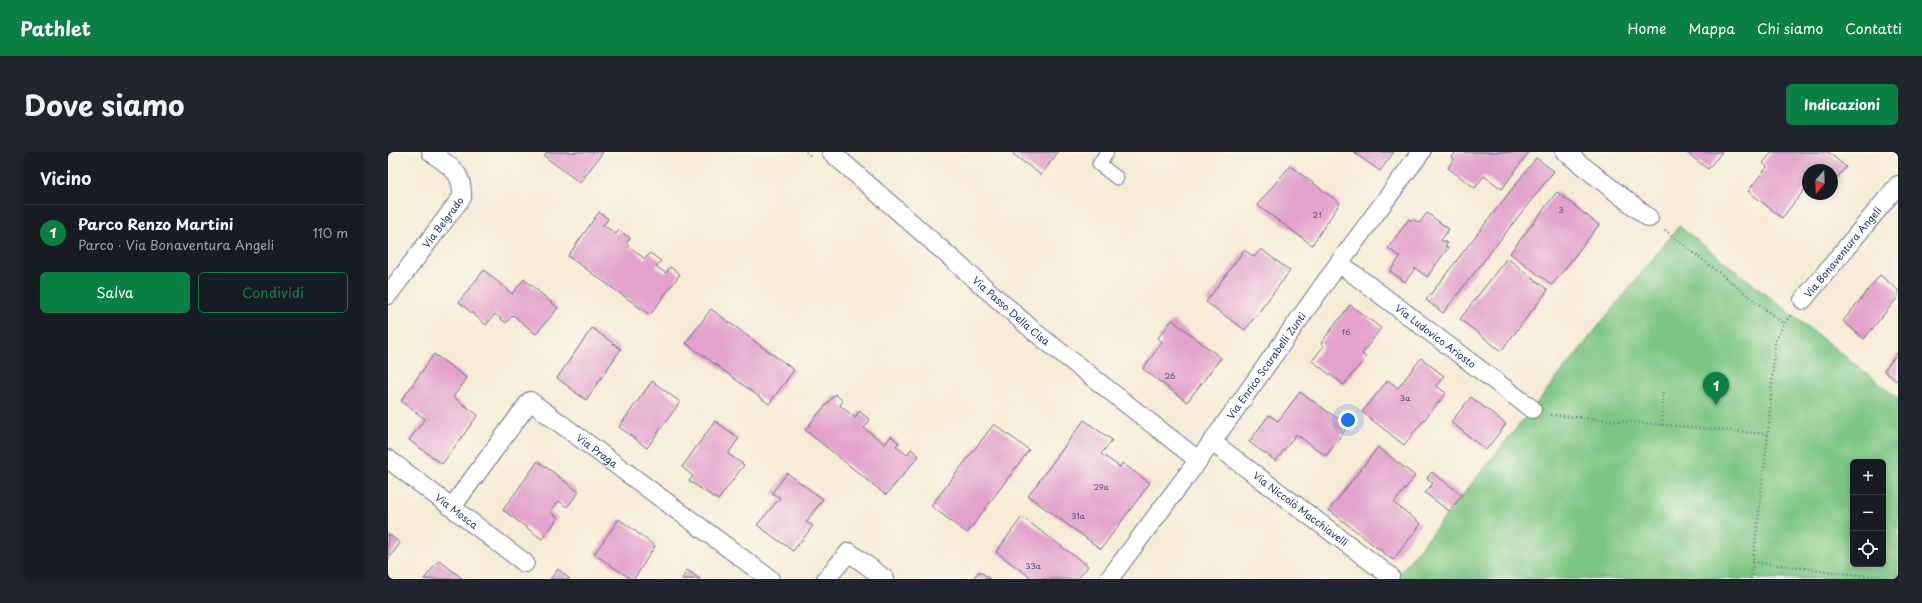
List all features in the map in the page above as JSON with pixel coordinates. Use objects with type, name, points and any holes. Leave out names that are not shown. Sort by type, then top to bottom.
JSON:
[{"type":"street","name":"Via Belgrado","points":[[388,295],[462,198],[463,185],[456,171],[431,152]]},
{"type":"street","name":"Via Passo Della Cisa","points":[[831,152],[1036,333],[1198,460]]},
{"type":"street","points":[[1108,152],[1099,164],[1117,178]]},
{"type":"street","name":"Via Enrico Scarabelli Zunti","points":[[1109,579],[1212,442],[1339,263],[1421,152]]},
{"type":"street","points":[[1565,152],[1649,218]]},
{"type":"street","name":"Via Bonaventura Angeli","points":[[1803,300],[1898,185]]},
{"type":"street","name":"Via Ludovico Ariosto","points":[[1339,263],[1532,409]]},
{"type":"street","name":"Via Praga","points":[[452,507],[530,401],[770,579]]},
{"type":"street","name":"Via Niccolò Macchiavelli","points":[[1212,442],[1390,576]]},
{"type":"street","name":"Via Mosca","points":[[388,459],[525,563]]},
{"type":"street","points":[[826,579],[849,552],[885,579]]},
{"type":"path","points":[[1671,235],[1784,324]]},
{"type":"path","points":[[1751,579],[1768,434],[1775,341],[1784,324],[1803,300]]},
{"type":"path","points":[[1662,424],[1663,389]]},
{"type":"path","points":[[1532,409],[1551,415],[1768,434]]},
{"type":"path","points":[[1753,562],[1892,579]]},
{"type":"green space","points":[[1679,226],[1898,398],[1898,579],[1395,579]]},
{"type":"building","points":[[547,152],[603,152],[580,183],[544,156]]},
{"type":"building","points":[[1014,152],[1058,152],[1041,175],[1013,154]]},
{"type":"building","points":[[1353,152],[1394,152],[1380,171]]},
{"type":"building","points":[[1456,152],[1529,152],[1502,189],[1484,176],[1475,188],[1448,168],[1454,159],[1452,157]]},
{"type":"building","points":[[1686,152],[1722,152],[1708,169]]},
{"type":"building","points":[[1772,152],[1828,152],[1846,167],[1838,177],[1838,164],[1802,164],[1802,193],[1782,218],[1748,191],[1767,167],[1763,163]]},
{"type":"building","points":[[1536,158],[1554,171],[1443,313],[1426,300]]},
{"type":"building","points":[[1290,166],[1340,203],[1312,245],[1257,205]]},
{"type":"building","points":[[1557,192],[1599,225],[1552,285],[1510,253]]},
{"type":"building","points":[[599,212],[608,219],[603,225],[616,234],[619,230],[630,238],[626,244],[645,259],[650,253],[661,261],[656,267],[666,273],[670,267],[680,274],[650,315],[568,256]]},
{"type":"building","points":[[1427,213],[1449,229],[1441,240],[1447,243],[1445,246],[1448,248],[1427,277],[1415,268],[1405,282],[1390,271],[1400,257],[1388,248],[1409,219],[1412,221],[1413,219],[1419,223]]},
{"type":"building","points":[[1261,249],[1290,271],[1245,330],[1206,302],[1244,250],[1254,257]]},
{"type":"building","points":[[1507,258],[1548,290],[1501,351],[1460,319]]},
{"type":"building","points":[[484,270],[512,294],[524,279],[558,308],[536,334],[513,315],[506,323],[495,314],[486,325],[459,302]]},
{"type":"building","points":[[1880,275],[1898,290],[1898,297],[1864,339],[1843,321]]},
{"type":"building","points":[[1350,305],[1381,328],[1362,354],[1366,357],[1344,385],[1312,361],[1324,346],[1321,343]]},
{"type":"building","points":[[711,309],[794,370],[769,404],[686,343]]},
{"type":"building","points":[[1172,320],[1221,358],[1187,402],[1143,369],[1162,342],[1158,338]]},
{"type":"building","points":[[592,328],[621,349],[586,400],[557,378]]},
{"type":"building","points":[[1898,352],[1898,382],[1884,371]]},
{"type":"building","points":[[434,354],[467,378],[453,397],[478,415],[442,464],[409,440],[425,419],[401,401]]},
{"type":"building","points":[[1421,358],[1444,376],[1436,386],[1446,393],[1404,445],[1362,412],[1388,380],[1398,388]]},
{"type":"building","points":[[652,381],[680,402],[647,448],[619,427]]},
{"type":"building","points":[[1300,392],[1348,426],[1326,456],[1296,434],[1276,461],[1249,442],[1269,415],[1278,421]]},
{"type":"building","points":[[835,394],[843,401],[840,405],[855,418],[859,411],[870,420],[864,428],[885,444],[891,436],[899,443],[896,446],[907,455],[911,449],[919,456],[886,495],[805,430]]},
{"type":"building","points":[[1471,397],[1506,424],[1486,450],[1451,422]]},
{"type":"building","points":[[1084,420],[1112,440],[1101,454],[1120,467],[1122,463],[1150,483],[1101,549],[1028,496]]},
{"type":"building","points":[[715,421],[739,438],[728,454],[744,465],[718,500],[689,481],[693,476],[682,467]]},
{"type":"building","points":[[994,424],[1029,450],[967,533],[931,506]]},
{"type":"building","points":[[1378,447],[1415,476],[1394,503],[1421,524],[1393,560],[1329,510]]},
{"type":"building","points":[[538,461],[579,492],[567,507],[559,501],[550,512],[558,518],[542,539],[503,510]]},
{"type":"building","points":[[1432,472],[1462,495],[1449,511],[1425,493],[1433,483],[1427,478]]},
{"type":"building","points":[[787,473],[823,499],[806,522],[813,526],[793,551],[757,525],[780,498],[772,493]]},
{"type":"building","points":[[1022,517],[1088,566],[1078,579],[1033,579],[996,552]]},
{"type":"building","points":[[619,519],[655,546],[634,579],[631,579],[594,554]]},
{"type":"building","points":[[388,534],[400,543],[388,560]]},
{"type":"building","points":[[439,560],[463,579],[424,579]]},
{"type":"building","points":[[558,569],[570,579],[550,579]]},
{"type":"building","points":[[687,570],[700,579],[682,579]]},
{"type":"building","points":[[979,571],[990,579],[973,579]]},
{"type":"place","name":"Parco Renzo Martini","points":[[1716,405]]}]
